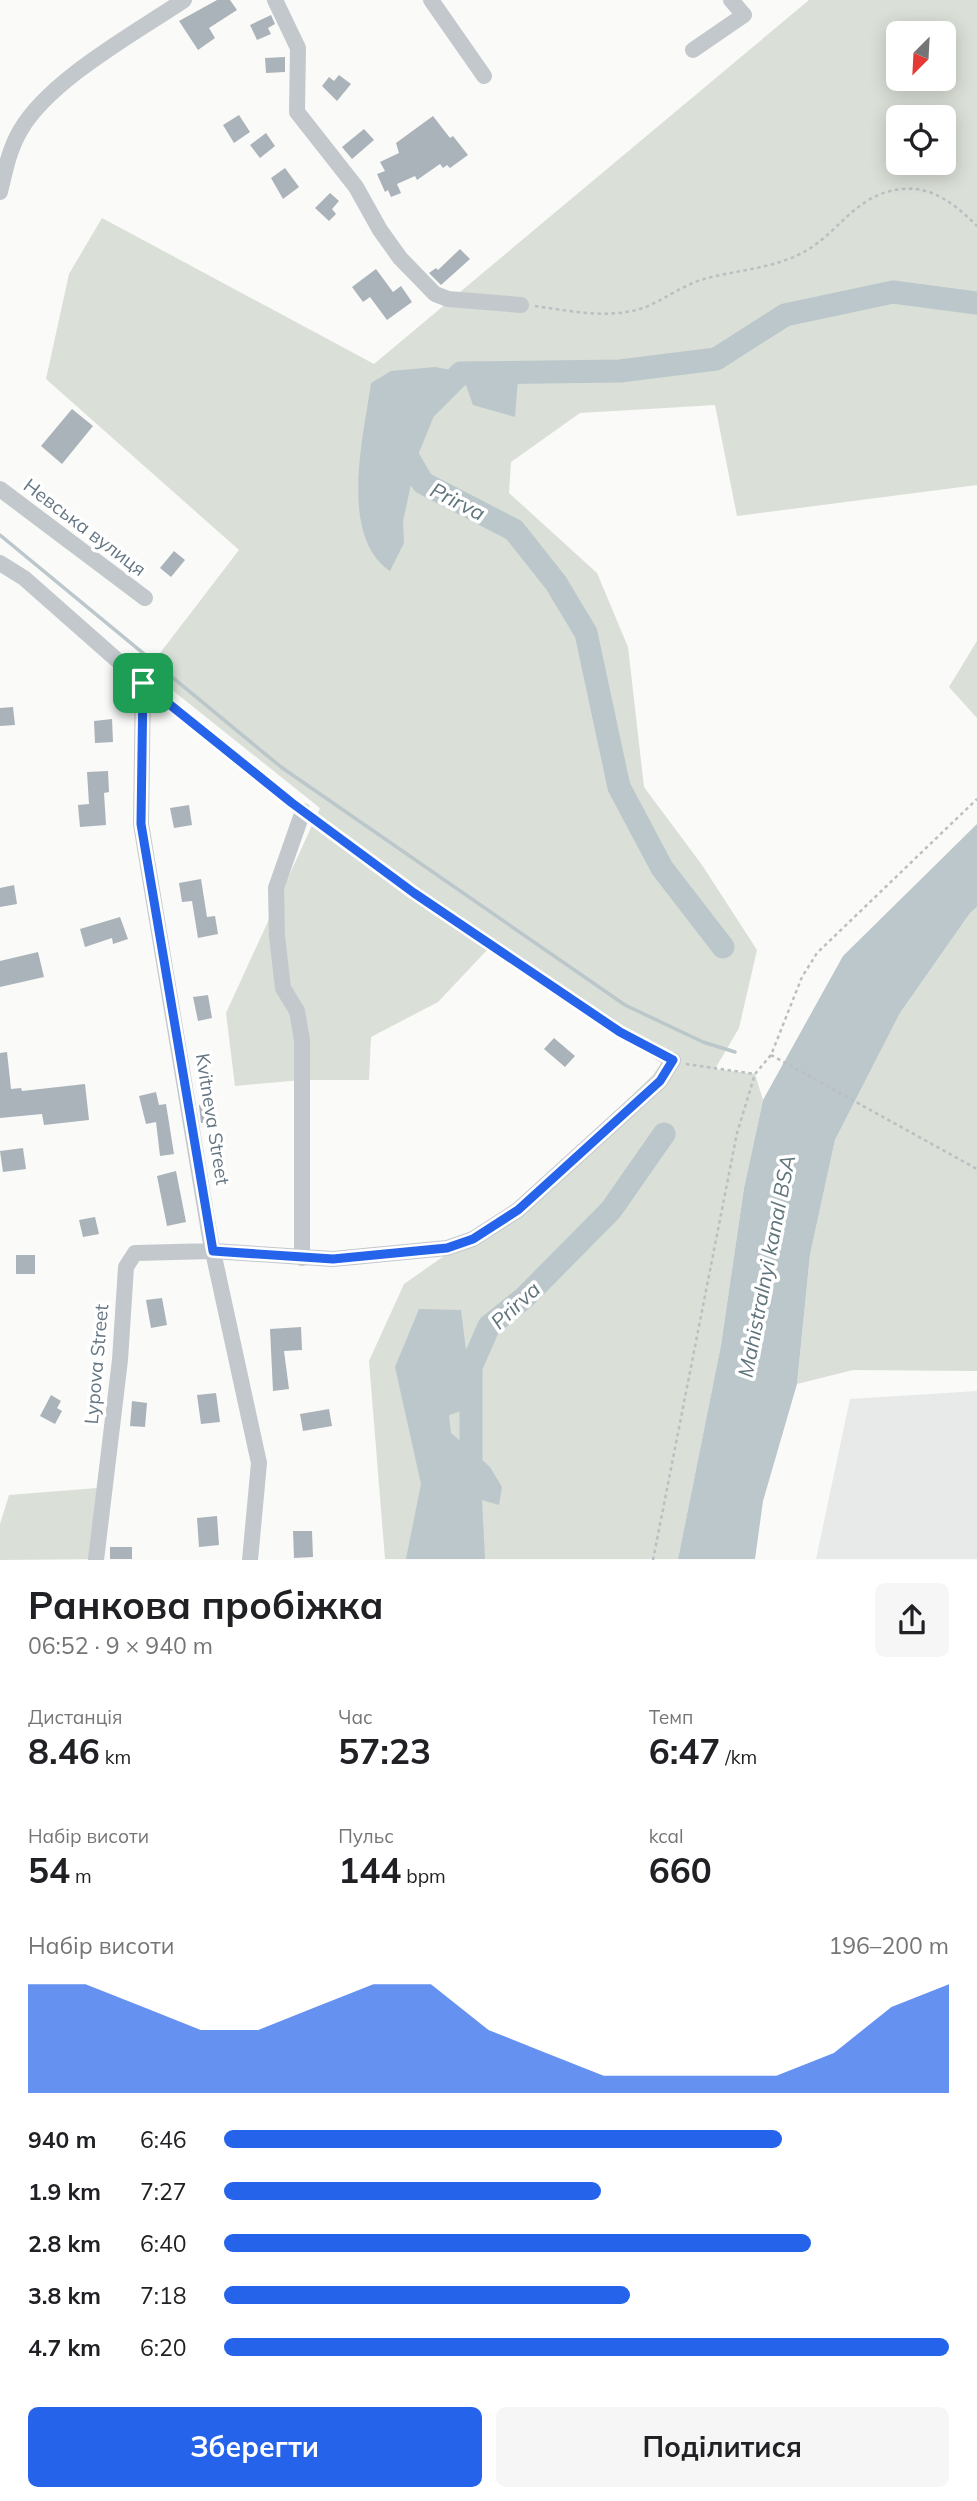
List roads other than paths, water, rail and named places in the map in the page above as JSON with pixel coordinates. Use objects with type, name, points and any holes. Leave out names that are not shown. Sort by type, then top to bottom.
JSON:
[{"type":"street","points":[[0,192],[12,148],[21,130],[53,92],[184,0]]},
{"type":"street","points":[[275,0],[298,48],[298,112],[356,187],[380,230],[400,258],[435,294],[447,299],[521,304]]},
{"type":"street","points":[[431,0],[484,76]]},
{"type":"street","points":[[693,50],[744,15],[732,0]]},
{"type":"street","name":"Невська вулиця","points":[[0,489],[145,598]]},
{"type":"street","name":"Kvitneva Street","points":[[0,563],[24,578],[143,683],[141,824],[213,1251],[258,1462],[250,1559]]},
{"type":"street","points":[[302,1258],[302,1040],[297,1012],[283,988],[277,936],[276,888],[303,811]]},
{"type":"street","points":[[213,1251],[333,1259],[376,1252],[419,1252],[447,1248],[473,1239],[518,1210],[660,1081],[673,1060]]},
{"type":"street","name":"Lypova Street","points":[[96,1559],[116,1400],[128,1260],[135,1253],[143,1251],[213,1251]]},
{"type":"water","points":[[483,362],[501,376],[518,379],[515,417],[473,405],[466,385],[444,383],[429,397],[413,425],[417,457],[403,521],[404,543],[390,571],[374,555],[364,534],[359,510],[360,456],[371,383],[391,371],[435,367],[451,370]]},
{"type":"water","name":"Mahistralnyi kanal BSA","points":[[977,824],[977,907],[970,913],[900,1013],[835,1140],[810,1255],[797,1384],[763,1501],[755,1559],[678,1559],[721,1345],[744,1188],[763,1100],[843,956]]},
{"type":"water","points":[[419,1309],[461,1310],[473,1407],[449,1415],[451,1433],[490,1467],[502,1487],[499,1505],[482,1500],[485,1559],[406,1559],[421,1484],[395,1367]]},
{"type":"waterway","name":"Prirva","points":[[723,947],[662,868],[619,787],[586,633],[556,583],[514,530],[423,483],[406,454],[424,410],[461,373],[620,371],[716,359],[785,315],[893,292],[977,303]]},
{"type":"waterway","points":[[0,535],[281,767],[625,1005],[703,1042],[735,1052]]},
{"type":"waterway","name":"Prirva","points":[[471,1479],[471,1367],[489,1326],[524,1298],[611,1210],[664,1134]]}]
